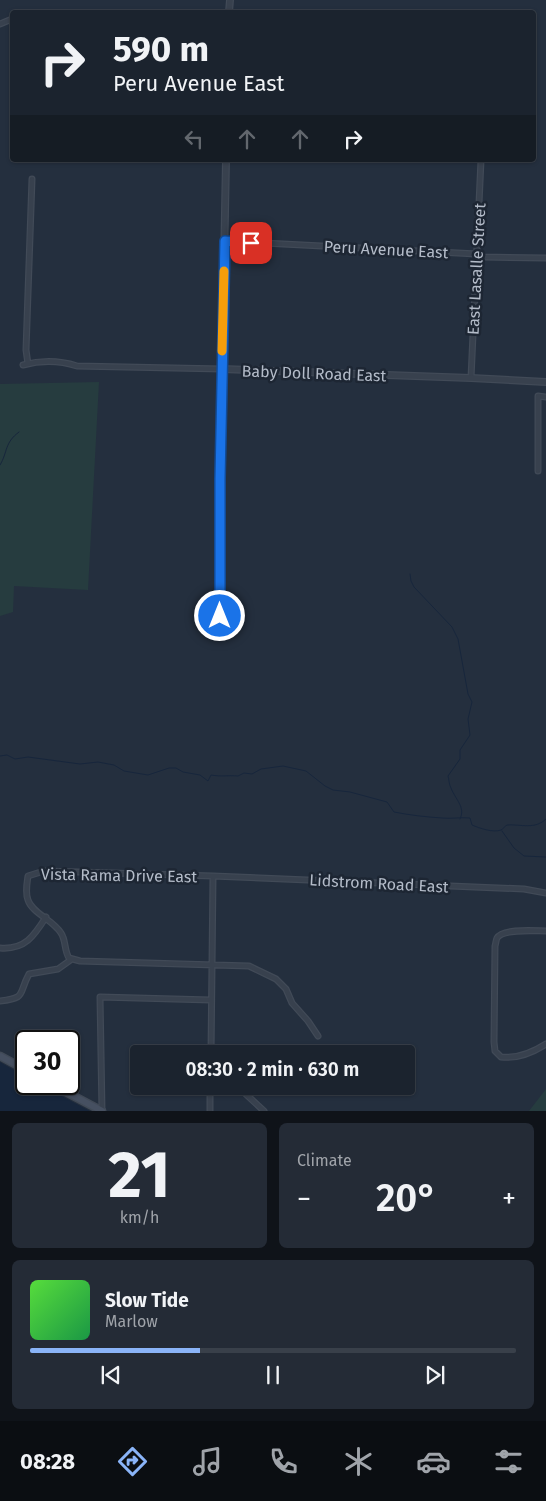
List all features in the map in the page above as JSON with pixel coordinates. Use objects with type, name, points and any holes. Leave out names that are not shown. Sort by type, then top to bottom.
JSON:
[{"type":"main road","points":[[0,1056],[15,1064]]},
{"type":"main road","points":[[72,1095],[102,1111]]},
{"type":"street","points":[[220,616],[226,162]]},
{"type":"street","name":"East Lasalle Street","points":[[471,378],[481,162]]},
{"type":"street","name":"Baby Doll Road East","points":[[32,179],[25,364],[55,361],[77,366],[546,382]]},
{"type":"street","name":"Peru Avenue East","points":[[225,241],[477,254],[484,257],[546,258]]},
{"type":"street","points":[[538,471],[538,396],[546,396]]},
{"type":"street","name":"Vista Rama Drive East","points":[[72,959],[65,952],[64,937],[59,930],[46,917],[34,910],[28,900],[28,876],[44,871],[213,876]]},
{"type":"street","points":[[211,1045],[213,876]]},
{"type":"street","name":"Lidstrom Road East","points":[[213,876],[524,889],[546,893]]},
{"type":"street","points":[[0,948],[13,949],[22,945],[32,937],[46,917]]},
{"type":"street","points":[[546,931],[510,932],[502,934],[497,938],[495,946],[494,1042],[495,1051],[501,1057],[511,1058],[534,1051],[546,1044]]},
{"type":"street","points":[[0,1001],[14,999],[22,994],[29,974],[58,969],[72,959],[80,962],[248,966],[276,979],[286,989],[292,1003],[318,1036]]},
{"type":"street","points":[[102,1111],[100,997],[212,1000]]},
{"type":"street","points":[[210,1095],[210,1111]]},
{"type":"street","points":[[247,1095],[264,1111]]},
{"type":"green space","points":[[99,382],[88,590],[14,586],[13,612],[0,616],[0,384]]},
{"type":"green space","points":[[546,1089],[546,1111],[529,1111]]},
{"type":"water","points":[[0,1062],[15,1071],[15,1095],[60,1095],[90,1111],[0,1111]]},
{"type":"waterway","points":[[0,465],[11,440],[19,432]]},
{"type":"waterway","points":[[410,574],[414,587],[452,627],[458,639],[468,694],[472,702],[468,719],[470,735],[460,750],[460,759],[448,776],[450,787],[461,807],[462,815],[460,819]]},
{"type":"waterway","points":[[0,756],[7,755],[15,759],[28,757],[80,764],[98,762],[114,765],[124,771],[148,775],[169,768],[176,768],[183,772],[200,775],[208,781],[211,775],[238,776],[244,773],[252,774],[261,769],[283,766],[306,771],[333,790],[350,792],[387,802],[394,812],[436,818],[470,818],[472,825],[494,831],[501,830],[507,825],[528,826],[546,819]]},
{"type":"waterway","points":[[502,831],[514,848],[524,856],[546,857]]},
{"type":"slow traffic","points":[[222,351],[224,271]]},
{"type":"route","points":[[220,616],[220,479],[225,241],[251,243]]}]
